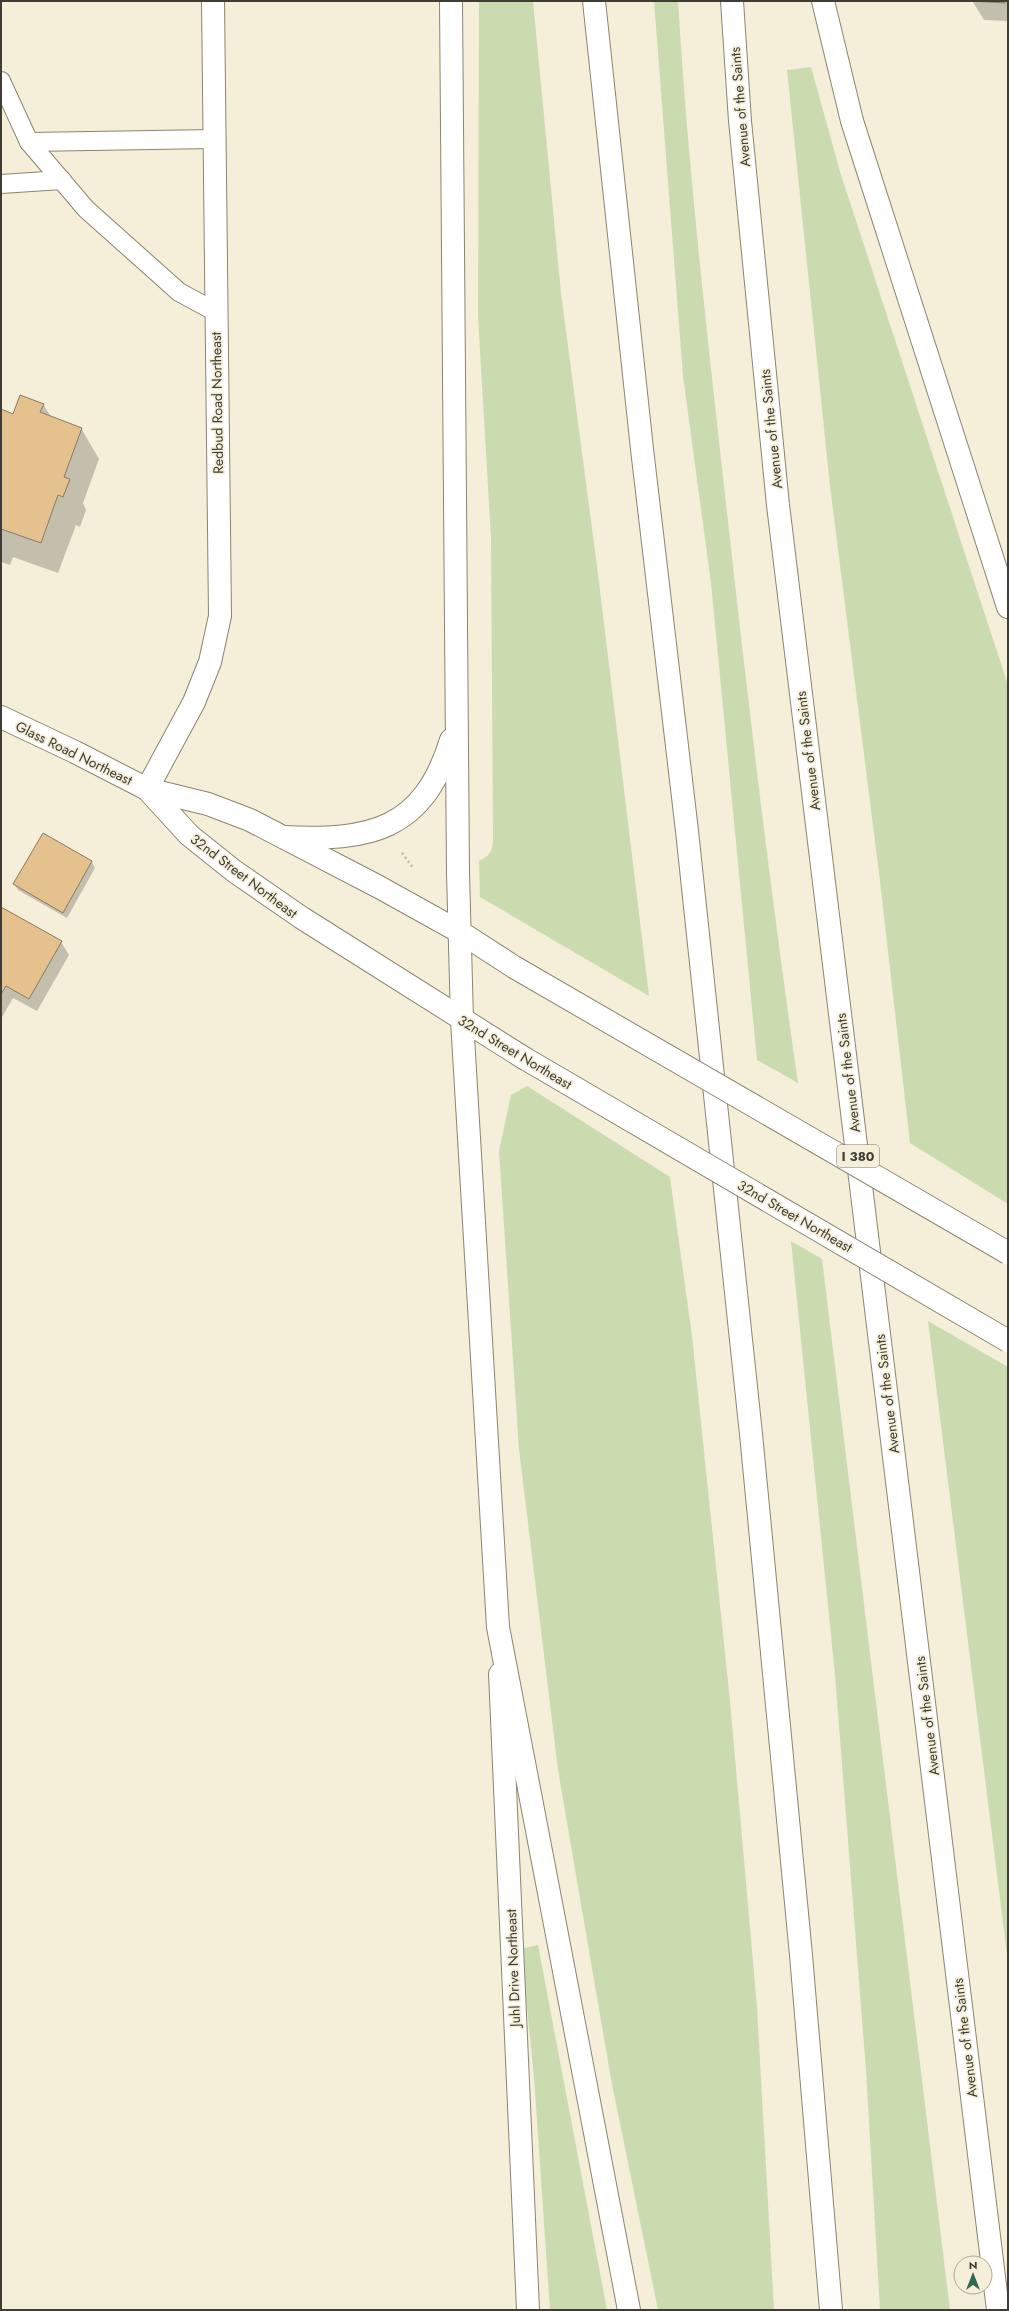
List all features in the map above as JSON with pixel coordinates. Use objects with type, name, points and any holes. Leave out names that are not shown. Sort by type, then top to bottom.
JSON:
[{"type":"main road","name":"Redbud Road Northeast","points":[[147,789],[194,702],[210,662],[220,616],[213,1]]},
{"type":"main road","points":[[451,1],[462,1020],[498,1627],[629,2310]]},
{"type":"main road","points":[[594,1],[642,449],[687,831],[750,1426],[801,1955],[831,2310]]},
{"type":"main road","name":"Avenue of the Saints","points":[[732,1],[740,121],[778,505],[998,2310]]},
{"type":"main road","points":[[823,1],[852,121],[1008,608]]},
{"type":"main road","name":"Glass Road Northeast","points":[[1,717],[75,752],[147,789]]},
{"type":"main road","points":[[283,837],[327,839],[363,834],[385,827],[407,814],[427,794],[443,768],[458,720]]},
{"type":"main road","points":[[147,789],[208,804],[250,820],[365,879],[460,932],[514,967],[1008,1253]]},
{"type":"main road","name":"32nd Street Northeast","points":[[147,789],[189,835],[234,871],[302,918],[524,1058],[1008,1341]]},
{"type":"main road","name":"Juhl Drive Northeast","points":[[498,1627],[528,2310]]},
{"type":"lane","points":[[1,81],[29,142],[86,209],[179,292],[216,312]]},
{"type":"lane","points":[[29,142],[214,139]]},
{"type":"lane","points":[[1,184],[62,180]]},
{"type":"path","points":[[398,847],[411,866],[417,870]]},
{"type":"green space","points":[[479,1],[533,1],[561,293],[598,574],[649,996],[480,897],[479,861],[487,856],[491,851],[493,835],[491,538],[478,316]]},
{"type":"green space","points":[[654,1],[678,1],[691,173],[702,287],[757,771],[798,1083],[757,1060],[711,583],[683,376]]},
{"type":"green space","points":[[811,67],[841,175],[1008,685],[1008,1204],[910,1143],[879,873],[830,486],[787,70]]},
{"type":"green space","points":[[527,1086],[670,1177],[692,1336],[730,1701],[757,2007],[774,2310],[658,2310],[611,2079],[558,1770],[519,1449],[499,1151],[511,1095]]},
{"type":"green space","points":[[791,1241],[822,1259],[950,2310],[880,2310],[866,2070],[835,1675]]},
{"type":"green space","points":[[928,1321],[1008,1367],[1008,1963]]},
{"type":"green space","points":[[538,1945],[607,2310],[550,2310],[534,2077],[521,1949]]},
{"type":"building","points":[[972,1],[1006,1],[1005,3]]},
{"type":"building","points":[[20,395],[44,404],[40,412],[82,428],[64,477],[70,479],[63,497],[58,495],[41,543],[1,529],[1,409],[13,414]]},
{"type":"building","points":[[43,833],[92,861],[63,913],[13,884]]},
{"type":"building","points":[[1,907],[62,941],[29,999],[6,986],[1,994]]}]
